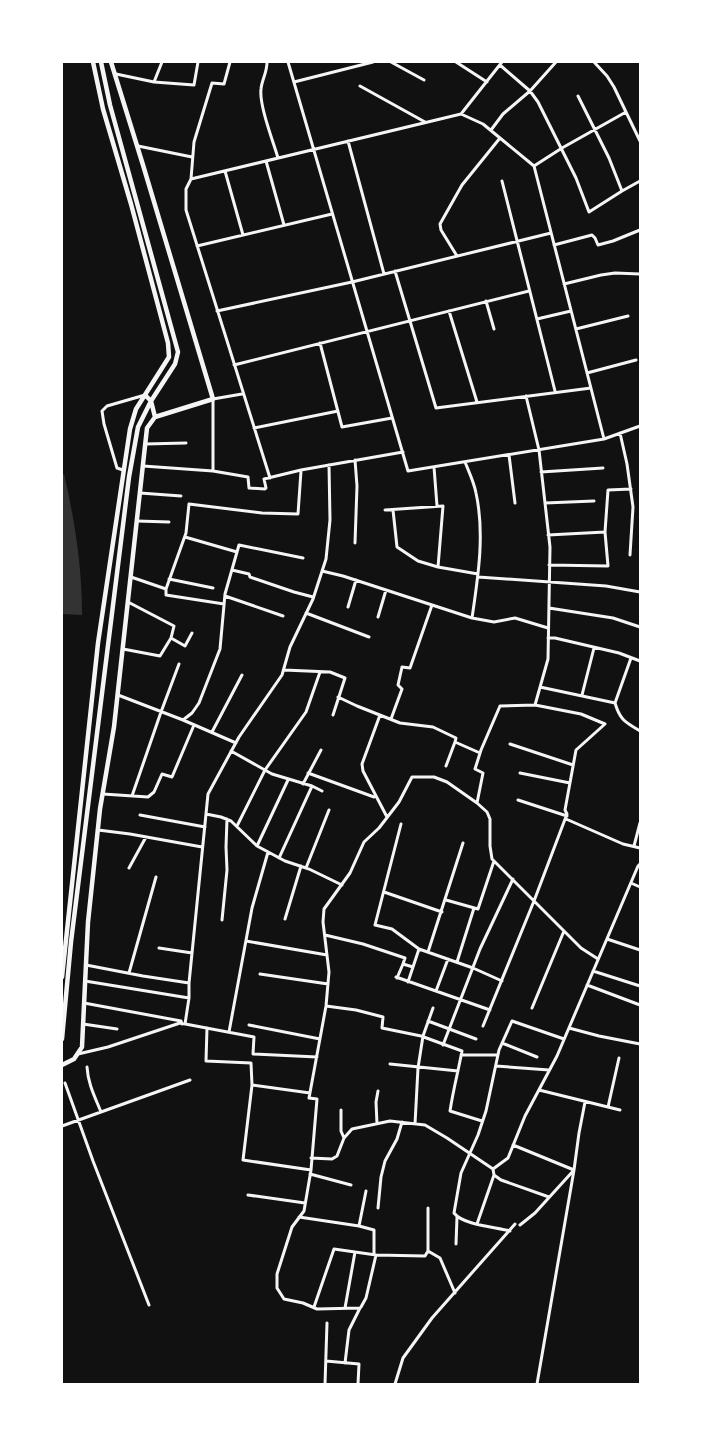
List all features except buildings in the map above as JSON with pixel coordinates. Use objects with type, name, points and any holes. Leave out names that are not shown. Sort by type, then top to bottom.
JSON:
[{"type":"street","points":[[62,977],[98,643],[130,429],[136,409],[169,357],[168,344],[103,109],[93,62]]},
{"type":"street","points":[[62,1040],[71,942],[129,477],[138,427],[151,400],[175,364],[178,352],[110,105],[101,62]]},
{"type":"street","points":[[154,82],[162,62]]},
{"type":"street","points":[[114,74],[154,82],[194,85],[198,62]]},
{"type":"street","points":[[230,62],[224,84],[212,83],[194,142],[191,179],[186,189],[186,210],[270,478]]},
{"type":"street","points":[[267,62],[267,71],[261,90],[262,105],[278,158]]},
{"type":"street","points":[[288,62],[408,471],[604,439],[640,426]]},
{"type":"street","points":[[294,82],[370,62]]},
{"type":"street","points":[[391,62],[424,80]]},
{"type":"street","points":[[456,62],[487,82]]},
{"type":"street","points":[[490,130],[503,114],[530,91],[556,62]]},
{"type":"street","points":[[594,62],[614,87],[640,141]]},
{"type":"street","points":[[112,63],[213,399],[213,471]]},
{"type":"street","points":[[191,179],[461,114],[501,63],[538,102],[576,178],[589,212],[640,181]]},
{"type":"street","points":[[360,86],[427,123]]},
{"type":"street","points":[[578,96],[609,158],[622,191]]},
{"type":"street","points":[[534,166],[626,112]]},
{"type":"street","points":[[461,114],[483,124],[534,166],[604,439]]},
{"type":"street","points":[[457,256],[441,231],[440,224],[462,185],[500,138]]},
{"type":"street","points":[[348,141],[384,274]]},
{"type":"street","points":[[137,146],[192,157]]},
{"type":"street","points":[[266,161],[284,225]]},
{"type":"street","points":[[225,171],[243,235]]},
{"type":"street","points":[[502,181],[555,392]]},
{"type":"street","points":[[197,246],[332,214]]},
{"type":"street","points":[[554,245],[592,235],[598,244],[613,241],[640,230]]},
{"type":"street","points":[[217,311],[352,282],[551,233]]},
{"type":"street","points":[[395,271],[436,408],[591,388]]},
{"type":"street","points":[[564,284],[615,273],[640,274]]},
{"type":"street","points":[[234,365],[529,291]]},
{"type":"street","points":[[486,302],[494,329]]},
{"type":"street","points":[[449,311],[477,402]]},
{"type":"street","points":[[537,319],[571,311]]},
{"type":"street","points":[[576,329],[628,316]]},
{"type":"street","points":[[320,344],[342,427],[392,418]]},
{"type":"street","points":[[587,373],[636,360]]},
{"type":"street","points":[[145,394],[151,400],[155,417]]},
{"type":"street","points":[[123,470],[117,468],[102,411],[107,406],[145,394]]},
{"type":"street","points":[[62,1065],[74,1059],[82,1047],[88,922],[98,830],[118,695],[147,428],[155,417],[213,399],[242,394]]},
{"type":"street","points":[[526,396],[542,472],[549,565],[548,658],[535,705]]},
{"type":"street","points":[[253,428],[338,411]]},
{"type":"street","points":[[620,433],[633,507],[630,555]]},
{"type":"street","points":[[145,444],[186,443]]},
{"type":"street","points":[[143,466],[213,471],[248,477],[249,488],[265,489],[264,478],[403,452]]},
{"type":"street","points":[[509,455],[515,503]]},
{"type":"street","points":[[355,460],[357,486],[355,543]]},
{"type":"street","points":[[465,462],[476,491],[480,520],[478,576],[472,618]]},
{"type":"street","points":[[184,1024],[189,998],[208,794],[231,751],[282,675],[290,647],[313,597],[326,559],[330,520],[329,465]]},
{"type":"street","points":[[434,467],[437,506]]},
{"type":"street","points":[[542,472],[603,468]]},
{"type":"street","points":[[224,604],[166,595],[166,589],[185,537],[189,504],[262,513],[298,514],[301,470]]},
{"type":"street","points":[[549,565],[608,566],[605,532],[609,490],[631,489]]},
{"type":"street","points":[[140,493],[181,496]]},
{"type":"street","points":[[545,503],[594,501]]},
{"type":"street","points":[[385,510],[443,506],[438,567]]},
{"type":"street","points":[[633,507],[640,507]]},
{"type":"street","points":[[393,510],[397,547],[418,561],[478,576],[606,586],[640,592]]},
{"type":"street","points":[[137,521],[169,522]]},
{"type":"street","points":[[548,535],[605,532]]},
{"type":"street","points":[[185,537],[237,552]]},
{"type":"street","points":[[183,720],[199,703],[220,649],[225,596],[239,545],[303,558]]},
{"type":"street","points":[[232,570],[313,597]]},
{"type":"street","points":[[322,571],[472,618],[494,622],[515,618],[548,628]]},
{"type":"street","points":[[131,577],[166,589]]},
{"type":"street","points":[[170,579],[213,588]]},
{"type":"street","points":[[348,607],[356,580]]},
{"type":"street","points":[[378,617],[386,590]]},
{"type":"street","points":[[225,596],[283,616]]},
{"type":"street","points":[[123,649],[160,656],[171,638],[174,626],[128,602]]},
{"type":"street","points":[[391,719],[402,688],[398,685],[402,667],[410,668],[432,605]]},
{"type":"street","points":[[549,608],[613,618],[640,627]]},
{"type":"street","points":[[306,613],[369,637]]},
{"type":"street","points":[[171,638],[185,646],[192,633]]},
{"type":"street","points":[[548,638],[640,661]]},
{"type":"street","points":[[582,696],[594,648]]},
{"type":"street","points":[[631,658],[615,703],[625,722],[640,730]]},
{"type":"street","points":[[132,796],[179,664]]},
{"type":"street","points":[[284,669],[330,672],[345,678],[333,715]]},
{"type":"street","points":[[237,826],[264,770],[306,712],[320,672]]},
{"type":"street","points":[[211,733],[242,675]]},
{"type":"street","points":[[540,687],[615,703]]},
{"type":"street","points":[[118,695],[236,743]]},
{"type":"street","points":[[338,697],[400,723],[433,727],[456,738],[446,766]]},
{"type":"street","points":[[477,803],[483,773],[475,769],[500,706],[535,705],[581,714],[605,724],[576,750],[565,810],[566,817],[483,1026]]},
{"type":"street","points":[[380,715],[362,764],[363,771],[387,818]]},
{"type":"street","points":[[103,794],[148,797],[154,792],[162,774],[172,777],[194,725]]},
{"type":"street","points":[[455,742],[480,753]]},
{"type":"street","points":[[510,744],[573,765]]},
{"type":"street","points":[[303,784],[321,750]]},
{"type":"street","points":[[231,751],[272,774],[322,791]]},
{"type":"street","points":[[308,773],[376,798]]},
{"type":"street","points":[[520,773],[570,783]]},
{"type":"street","points":[[360,1308],[317,1309],[284,1299],[277,1288],[277,1274],[292,1227],[304,1211],[310,1172],[317,1099],[309,1098],[326,1006],[329,972],[324,909],[350,873],[364,842],[379,828],[399,802],[412,777],[434,777],[447,782],[487,812],[490,819],[490,846],[494,861],[581,948],[598,959]]},
{"type":"street","points":[[256,846],[288,779]]},
{"type":"street","points":[[279,858],[312,786]]},
{"type":"street","points":[[518,800],[566,817],[623,844],[640,848]]},
{"type":"street","points":[[285,919],[304,867],[329,810]]},
{"type":"street","points":[[206,814],[227,819],[256,846],[342,885]]},
{"type":"street","points":[[140,815],[204,827]]},
{"type":"street","points":[[222,920],[227,870],[227,819]]},
{"type":"street","points":[[634,846],[640,823]]},
{"type":"street","points":[[401,824],[375,925],[392,929],[419,949],[502,981]]},
{"type":"street","points":[[98,830],[202,847]]},
{"type":"street","points":[[84,837],[97,838]]},
{"type":"street","points":[[129,868],[146,837]]},
{"type":"street","points":[[428,952],[463,843]]},
{"type":"street","points":[[229,1032],[252,908],[268,852]]},
{"type":"street","points":[[446,900],[478,909],[494,861]]},
{"type":"street","points":[[493,1169],[508,1158],[525,1116],[569,1028],[640,864]]},
{"type":"street","points":[[129,973],[156,877]]},
{"type":"street","points":[[443,1045],[473,968],[513,879]]},
{"type":"street","points":[[631,883],[640,887]]},
{"type":"street","points":[[384,892],[442,912]]},
{"type":"street","points":[[457,962],[474,908]]},
{"type":"street","points":[[532,1008],[564,931]]},
{"type":"street","points":[[325,935],[363,944],[405,958],[397,977],[490,1010]]},
{"type":"street","points":[[607,939],[640,950]]},
{"type":"street","points":[[246,941],[327,955]]},
{"type":"street","points":[[159,948],[192,953]]},
{"type":"street","points":[[408,981],[419,949]]},
{"type":"street","points":[[436,991],[447,959]]},
{"type":"street","points":[[403,964],[413,967]]},
{"type":"street","points":[[86,965],[189,983]]},
{"type":"street","points":[[593,971],[640,986]]},
{"type":"street","points":[[260,974],[328,984]]},
{"type":"street","points":[[85,981],[189,998]]},
{"type":"street","points":[[587,985],[640,1005]]},
{"type":"street","points":[[84,1003],[181,1021],[184,1024]]},
{"type":"street","points":[[326,1006],[383,1017],[382,1028],[423,1036],[462,1052],[450,1111],[482,1121]]},
{"type":"street","points":[[415,1124],[418,1068],[423,1036],[433,1008]]},
{"type":"street","points":[[428,1021],[476,1039]]},
{"type":"street","points":[[510,1231],[463,1220],[453,1213],[461,1173],[482,1121],[498,1055],[512,1021],[564,1039]]},
{"type":"street","points":[[78,1054],[108,1047],[180,1023],[254,1037],[253,1054],[317,1057]]},
{"type":"street","points":[[83,1024],[117,1029]]},
{"type":"street","points":[[249,1025],[320,1039]]},
{"type":"street","points":[[207,1028],[206,1061],[251,1063],[252,1085],[243,1160],[310,1172],[351,1185]]},
{"type":"street","points":[[569,1028],[640,1044]]},
{"type":"street","points":[[502,1043],[537,1057]]},
{"type":"street","points":[[461,1055],[498,1055]]},
{"type":"street","points":[[608,1107],[619,1058]]},
{"type":"street","points":[[390,1064],[458,1071]]},
{"type":"street","points":[[496,1066],[549,1071]]},
{"type":"street","points":[[87,1067],[91,1088],[101,1112]]},
{"type":"street","points":[[62,1126],[190,1080]]},
{"type":"street","points":[[65,1083],[148,1305]]},
{"type":"street","points":[[252,1085],[310,1093]]},
{"type":"street","points":[[539,1090],[620,1110]]},
{"type":"street","points":[[377,1124],[378,1091]]},
{"type":"street","points":[[537,1384],[585,1102]]},
{"type":"street","points":[[341,1110],[341,1131],[344,1138]]},
{"type":"street","points":[[311,1158],[332,1159],[337,1156],[344,1138],[352,1129],[390,1121],[425,1125],[493,1169],[494,1175],[477,1224]]},
{"type":"street","points":[[378,1208],[385,1161],[397,1139],[402,1122]]},
{"type":"street","points":[[513,1145],[574,1170]]},
{"type":"street","points":[[395,1384],[404,1358],[432,1318],[510,1231],[535,1212],[574,1170]]},
{"type":"street","points":[[494,1175],[501,1180],[549,1197]]},
{"type":"street","points":[[359,1226],[366,1191]]},
{"type":"street","points":[[248,1195],[305,1203]]},
{"type":"street","points":[[314,1307],[334,1249],[375,1254],[425,1256],[428,1251],[428,1208]]},
{"type":"street","points":[[299,1217],[374,1230],[375,1254],[366,1298],[349,1330],[345,1363]]},
{"type":"street","points":[[456,1244],[457,1217]]},
{"type":"street","points":[[428,1251],[440,1258],[455,1293]]},
{"type":"street","points":[[345,1308],[355,1252]]},
{"type":"street","points":[[325,1384],[327,1323]]},
{"type":"street","points":[[326,1361],[359,1364],[358,1384]]},
{"type":"shaded area","points":[[64,474],[77,544],[82,615],[62,614],[62,475]]}]
